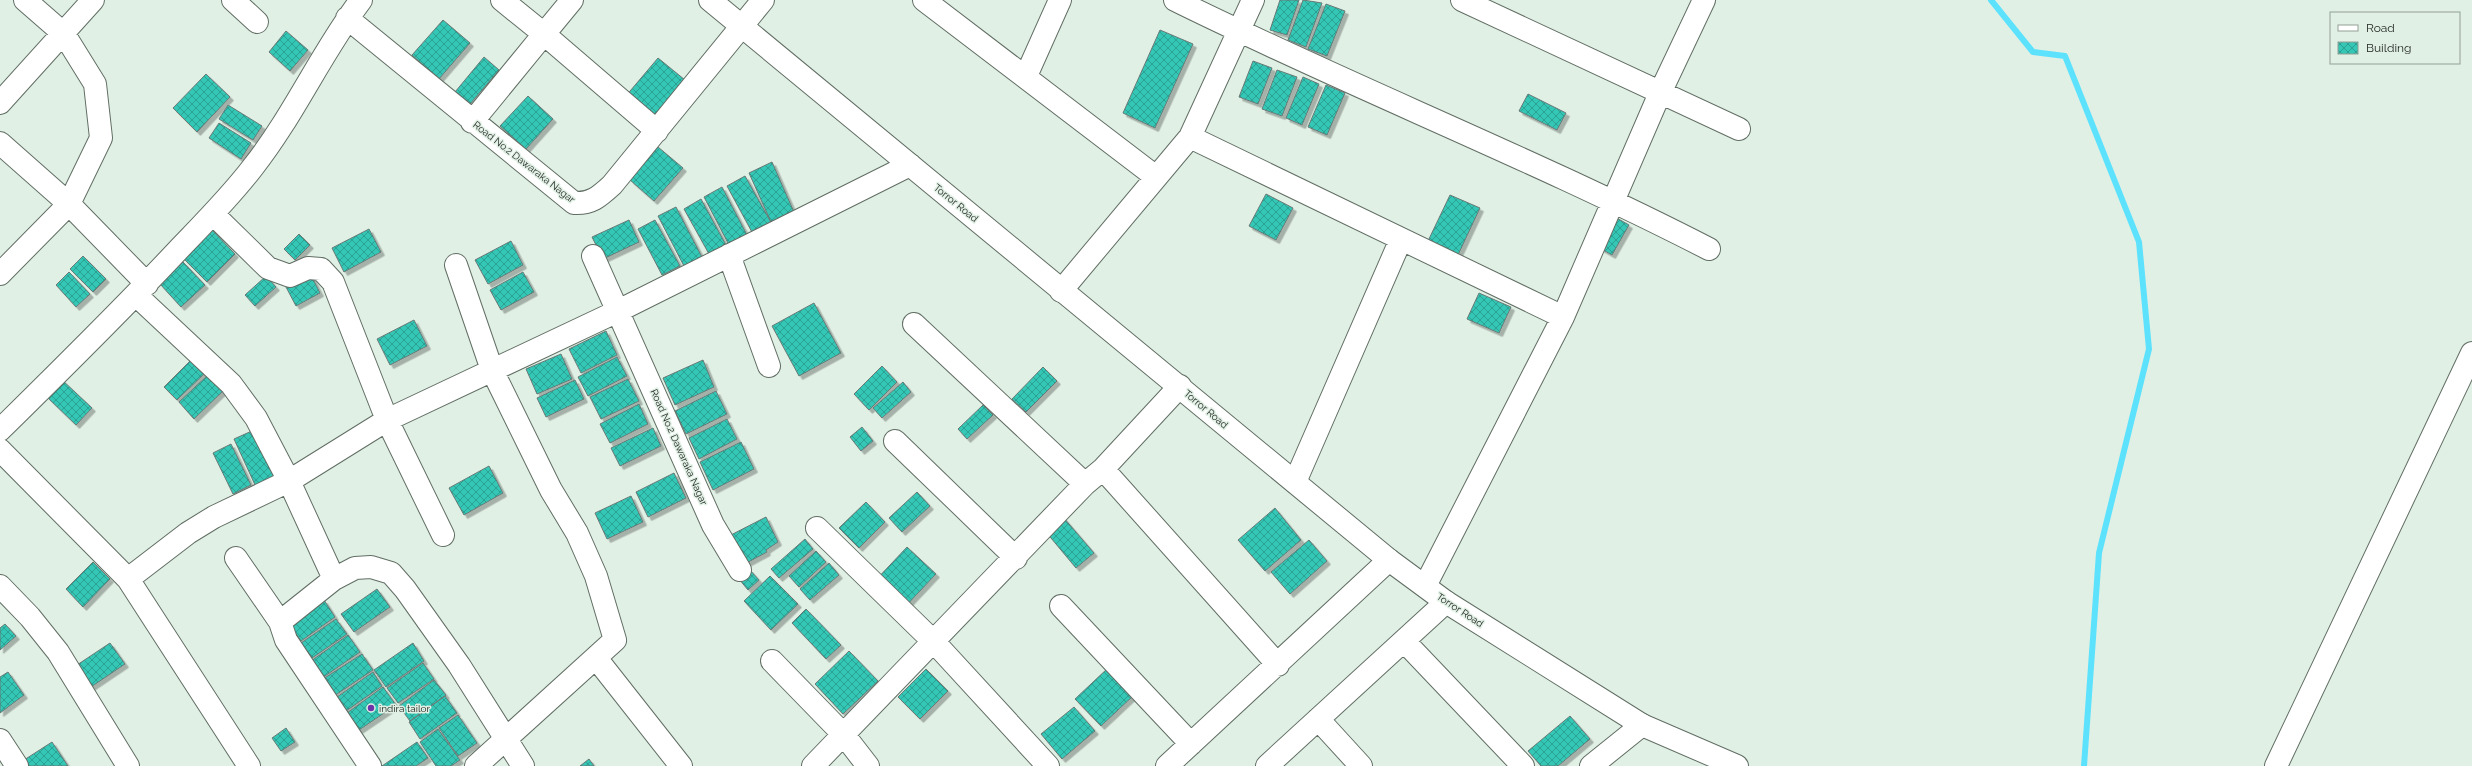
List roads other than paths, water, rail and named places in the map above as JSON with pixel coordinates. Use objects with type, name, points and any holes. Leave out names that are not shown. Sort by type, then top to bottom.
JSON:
[{"type":"street","points":[[0,274],[69,204],[101,138],[95,84],[64,34],[25,0]]},
{"type":"street","points":[[4,91],[64,34],[93,0]]},
{"type":"street","points":[[233,0],[256,22]]},
{"type":"street","points":[[0,430],[142,289],[234,191],[254,166],[294,107],[347,18],[361,0]]},
{"type":"street","points":[[502,0],[657,131]]},
{"type":"street","points":[[472,122],[572,0]]},
{"type":"street","name":"Torror Road","points":[[710,0],[1061,291],[1180,386],[1389,560],[1446,602],[1642,725],[1737,766]]},
{"type":"street","name":"Road No.2 Dawaraka Nagar","points":[[347,18],[472,122],[574,203],[587,204],[598,198],[657,131],[763,0]]},
{"type":"street","points":[[924,0],[1026,76],[1156,177]]},
{"type":"street","points":[[1026,76],[1060,0]]},
{"type":"street","points":[[1175,0],[1237,31],[1613,200],[1709,249]]},
{"type":"street","points":[[1061,291],[1190,137],[1237,31],[1253,0]]},
{"type":"street","points":[[1462,0],[1739,129]]},
{"type":"street","points":[[1425,586],[1563,317],[1660,93],[1704,0]]},
{"type":"street","points":[[1190,137],[1563,317]]},
{"type":"street","points":[[0,143],[69,204],[142,289],[231,384],[256,418],[289,480],[334,579]]},
{"type":"street","points":[[128,579],[188,533],[214,517],[289,480],[387,420],[618,311],[910,165]]},
{"type":"street","points":[[213,214],[268,268],[290,276],[308,268],[321,270],[326,273],[341,300],[387,420],[443,535]]},
{"type":"street","points":[[1295,482],[1401,239]]},
{"type":"street","points":[[729,255],[769,366]]},
{"type":"street","name":"Road No.2 Dawaraka Nagar","points":[[593,256],[713,524],[740,570]]},
{"type":"street","points":[[456,265],[492,370],[551,490],[577,533],[596,576],[615,640],[505,742],[476,766]]},
{"type":"street","points":[[914,324],[1085,484]]},
{"type":"street","points":[[2276,766],[2472,353]]},
{"type":"street","points":[[813,766],[935,643],[1085,484],[1103,469],[1180,386]]},
{"type":"street","points":[[895,441],[1016,558]]},
{"type":"street","points":[[0,450],[128,579],[249,766]]},
{"type":"street","points":[[1103,469],[1278,665]]},
{"type":"street","points":[[818,528],[935,643],[1048,766]]},
{"type":"street","points":[[236,558],[280,622],[286,640],[370,766]]},
{"type":"street","points":[[1168,766],[1389,560]]},
{"type":"street","points":[[280,622],[334,579],[356,568],[371,567],[391,574],[405,589],[458,665],[505,742],[523,766]]},
{"type":"street","points":[[0,586],[30,617],[58,652],[128,766]]},
{"type":"street","points":[[1268,766],[1446,602]]},
{"type":"street","points":[[1061,606],[1191,744]]},
{"type":"street","points":[[1404,641],[1523,766]]},
{"type":"street","points":[[596,658],[681,766]]},
{"type":"street","points":[[772,660],[844,735],[868,766]]},
{"type":"street","points":[[1318,719],[1361,766]]},
{"type":"street","points":[[1591,766],[1642,725]]},
{"type":"street","points":[[0,740],[17,766]]},
{"type":"waterway","points":[[1991,0],[2033,52],[2065,56],[2139,242],[2149,349],[2099,553],[2084,766]]},
{"type":"place","name":"indira tailor","points":[[371,708]]}]
